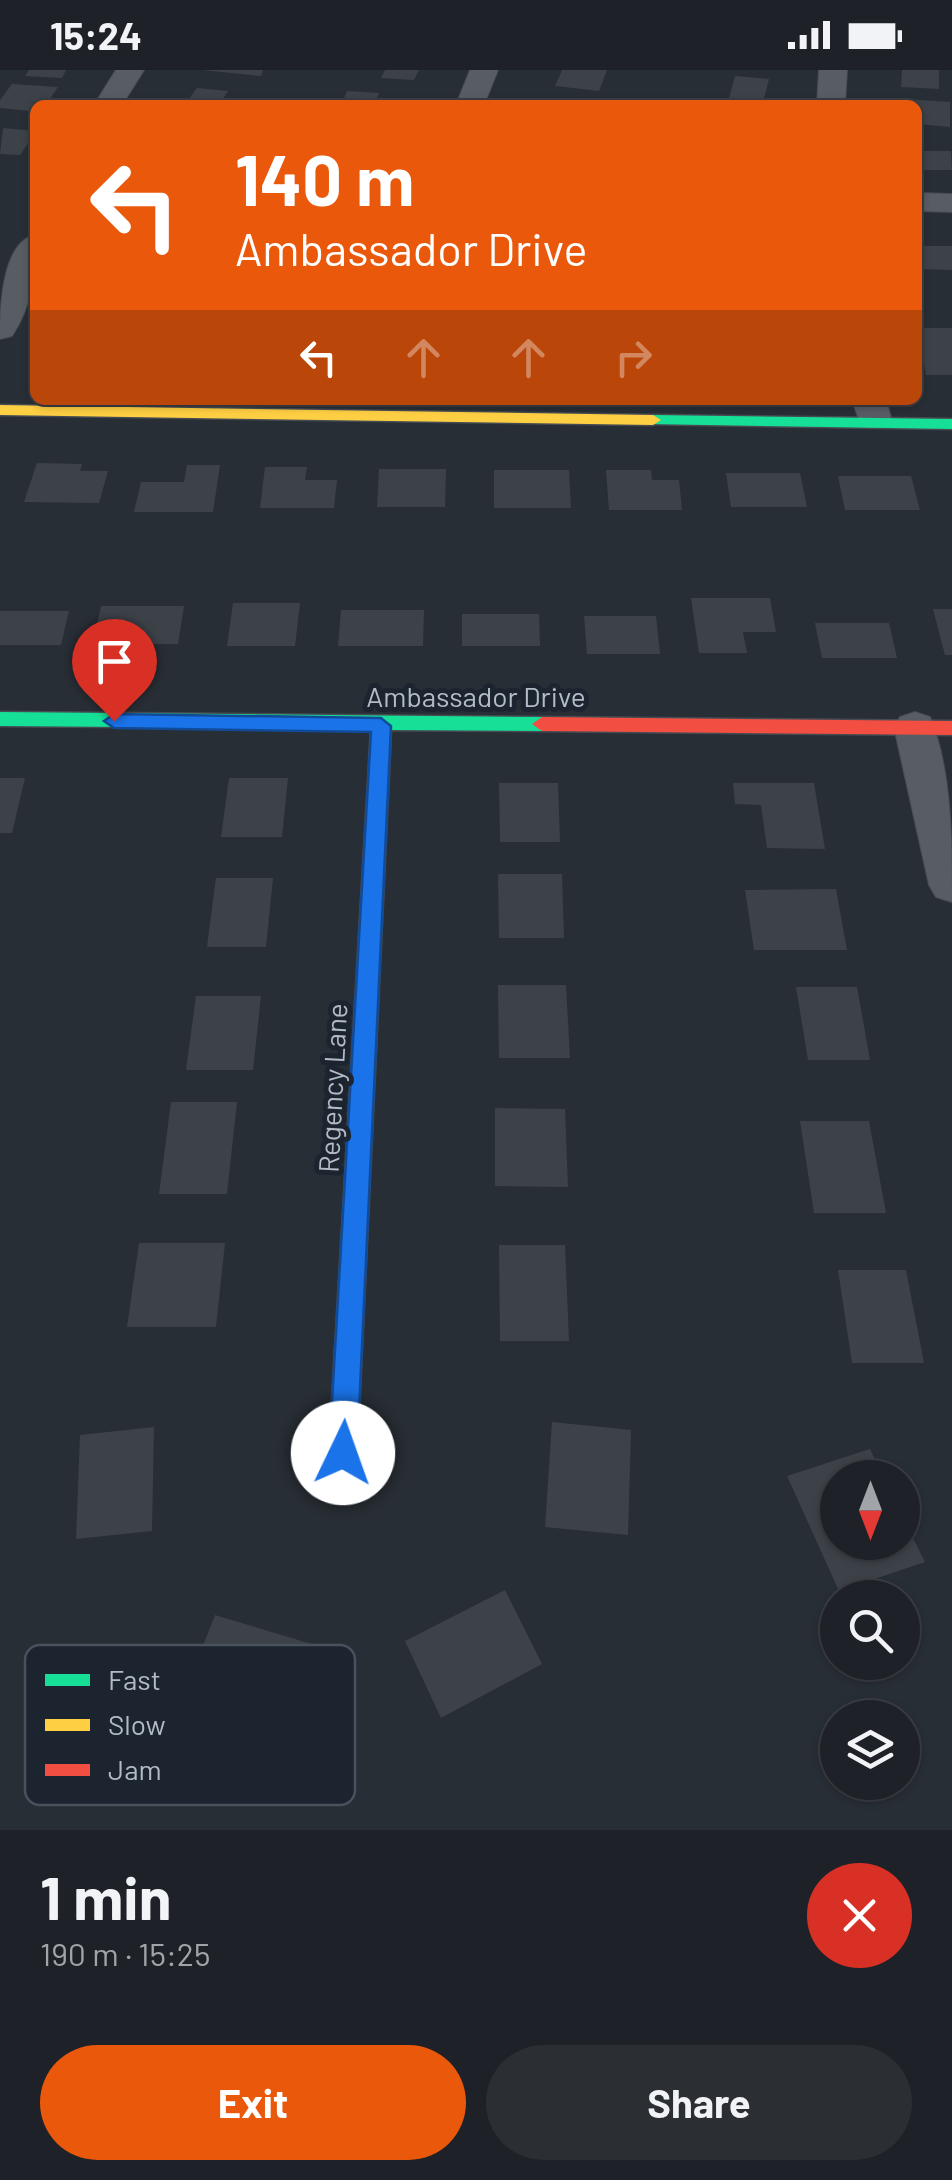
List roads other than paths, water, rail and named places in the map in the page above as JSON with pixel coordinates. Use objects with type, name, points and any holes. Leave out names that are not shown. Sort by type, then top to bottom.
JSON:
[{"type":"street","points":[[111,100],[130,70]]},
{"type":"street","points":[[472,100],[484,70]]},
{"type":"street","points":[[831,100],[834,70]]},
{"type":"street","points":[[922,202],[952,203]]},
{"type":"street","points":[[0,329],[30,256]]},
{"type":"street","points":[[0,410],[872,410],[952,424]]},
{"type":"street","name":"Ambassador Drive","points":[[0,719],[381,726],[934,727]]},
{"type":"street","name":"Regency Lane","points":[[343,1453],[381,726]]},
{"type":"street","points":[[934,727],[952,885]]}]
